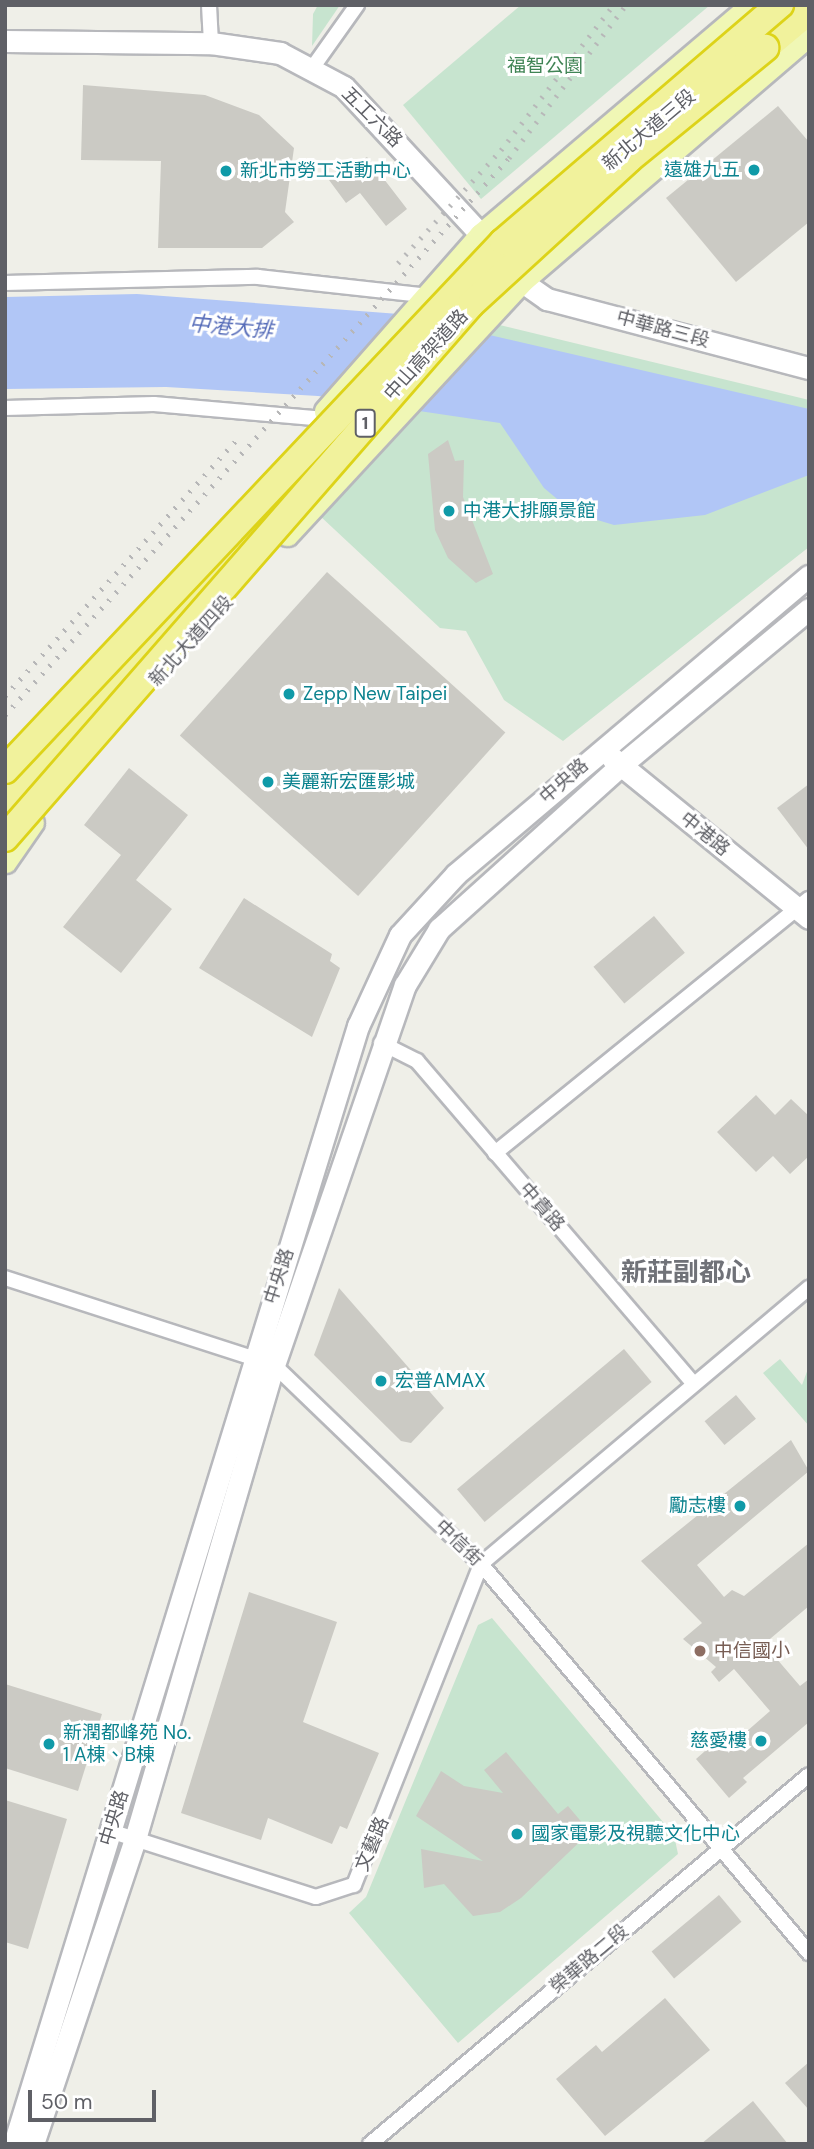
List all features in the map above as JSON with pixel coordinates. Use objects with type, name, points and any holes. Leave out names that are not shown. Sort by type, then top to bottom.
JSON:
[{"type":"highway","name":"中山高架道路","points":[[5,771],[503,242],[780,5]]},
{"type":"highway","name":"中山高架道路","points":[[5,838],[471,304],[629,159],[809,11]]},
{"type":"highway","points":[[5,804],[163,627],[332,416]]},
{"type":"main road","name":"新北大道三段","points":[[481,235],[752,5]]},
{"type":"main road","name":"新北大道三段","points":[[502,259],[800,5]]},
{"type":"main road","name":"新北大道三段","points":[[521,281],[809,34]]},
{"type":"main road","name":"新北大道四段","points":[[5,758],[332,416],[481,235]]},
{"type":"main road","name":"新北大道四段","points":[[332,416],[382,378],[502,259]]},
{"type":"main road","name":"新北大道四段","points":[[332,416],[453,311],[480,280]]},
{"type":"main road","name":"新北大道四段","points":[[5,861],[51,798],[386,424],[483,318],[521,281]]},
{"type":"main road","name":"新北大道四段","points":[[386,424],[453,311]]},
{"type":"street","points":[[209,5],[211,43]]},
{"type":"street","points":[[313,67],[357,5]]},
{"type":"street","name":"五工六路","points":[[5,41],[211,43],[280,53],[313,67],[371,112],[521,281]]},
{"type":"street","points":[[5,283],[258,276],[429,296]]},
{"type":"street","name":"中華路三段","points":[[521,281],[547,299],[809,368]]},
{"type":"street","points":[[5,408],[154,404],[332,416],[386,424]]},
{"type":"street","name":"中央路","points":[[14,2144],[253,1357],[358,1026],[400,934],[456,874],[809,576]]},
{"type":"street","name":"中央路","points":[[33,2144],[135,1839],[274,1365],[381,1043],[405,985],[439,929],[621,765],[809,609]]},
{"type":"street","name":"中港路","points":[[601,749],[805,909]]},
{"type":"street","points":[[495,1153],[805,909]]},
{"type":"street","name":"中貴路","points":[[381,1043],[417,1061],[693,1383]]},
{"type":"street","name":"中信街","points":[[5,1278],[274,1365],[481,1564],[809,1953]]},
{"type":"street","points":[[481,1564],[809,1288]]},
{"type":"street","name":"文藝路","points":[[110,1830],[316,1897],[354,1885],[481,1564]]},
{"type":"street","name":"榮華路二段","points":[[370,2144],[809,1775]]},
{"type":"green space","points":[[318,5],[340,5],[312,46],[313,14]]},
{"type":"green space","name":"福智公園","points":[[521,5],[710,5],[481,199],[403,105]]},
{"type":"green space","points":[[487,322],[809,400],[809,547],[563,741],[504,700],[466,631],[440,628],[319,515]]},
{"type":"green space","points":[[780,1359],[802,1385],[809,1366],[809,1426],[763,1373]]},
{"type":"green space","points":[[492,1618],[674,1835],[678,1854],[458,2043],[349,1913],[366,1897],[478,1625]]},
{"type":"water","name":"中港大排","points":[[137,294],[399,314],[809,409],[809,475],[705,515],[614,525],[574,513],[544,488],[500,423],[318,396],[166,387],[5,389],[5,297]]},
{"type":"building","name":"新北市勞工活動中心","points":[[83,85],[205,95],[259,115],[294,148],[285,212],[294,222],[262,248],[158,248],[161,161],[81,160]]},
{"type":"building","name":"遠雄九五","points":[[778,106],[809,142],[809,222],[736,282],[666,198]]},
{"type":"building","points":[[367,157],[407,209],[386,226],[360,193],[346,203],[329,180]]},
{"type":"building","name":"中港大排願景館","points":[[448,440],[455,461],[464,460],[463,497],[493,574],[476,583],[448,558],[435,530],[428,454]]},
{"type":"building","points":[[327,572],[505,733],[358,896],[180,735]]},
{"type":"building","points":[[129,768],[188,815],[136,880],[172,909],[121,973],[63,927],[121,855],[84,825]]},
{"type":"building","points":[[809,784],[809,850],[777,808]]},
{"type":"building","points":[[244,898],[332,954],[330,961],[340,968],[312,1037],[199,968]]},
{"type":"building","points":[[654,916],[685,953],[624,1004],[593,967]]},
{"type":"building","points":[[756,1095],[775,1115],[791,1099],[809,1116],[809,1156],[790,1174],[773,1156],[756,1172],[717,1132]]},
{"type":"building","name":"宏普AMAX","points":[[339,1288],[444,1408],[411,1443],[401,1441],[314,1355]]},
{"type":"building","points":[[624,1349],[652,1382],[485,1522],[457,1489]]},
{"type":"building","points":[[736,1395],[756,1419],[725,1445],[705,1421]]},
{"type":"building","points":[[791,1440],[809,1471],[697,1565],[724,1597],[732,1590],[744,1596],[809,1543],[809,1606],[764,1644],[800,1686],[809,1679],[809,1722],[743,1778],[747,1782],[729,1798],[696,1759],[722,1736],[730,1746],[770,1711],[734,1669],[719,1682],[711,1672],[716,1667],[683,1639],[702,1623],[641,1561]]},
{"type":"building","points":[[249,1592],[337,1622],[303,1722],[379,1753],[347,1829],[340,1826],[332,1844],[268,1818],[261,1840],[181,1813]]},
{"type":"building","name":"新潤都峰苑 No. 1 A棟、B棟","points":[[5,1684],[102,1714],[78,1791],[5,1768]]},
{"type":"building","name":"國家電影及視聽文化中心","points":[[506,1752],[558,1814],[568,1806],[590,1832],[521,1898],[500,1912],[473,1916],[444,1884],[424,1888],[421,1849],[483,1861],[416,1816],[441,1771],[464,1786],[503,1793],[484,1770]]},
{"type":"building","points":[[5,1800],[67,1819],[28,1949],[5,1942]]},
{"type":"building","points":[[719,1895],[741,1922],[674,1978],[652,1952]]},
{"type":"building","points":[[665,1998],[710,2050],[605,2136],[556,2079],[596,2045],[602,2052]]},
{"type":"building","points":[[809,2062],[809,2110],[785,2083]]},
{"type":"building","points":[[753,2101],[788,2144],[701,2144]]},
{"type":"railway","points":[[5,715],[509,158],[626,5]]},
{"type":"railway","points":[[398,263],[501,150],[611,8]]},
{"type":"railway","points":[[5,696],[240,436]]},
{"type":"place","name":"遠雄九五","points":[[754,170]]},
{"type":"place","name":"新北市勞工活動中心","points":[[226,171]]},
{"type":"place","name":"中港大排願景館","points":[[449,511]]},
{"type":"place","name":"Zepp New Taipei","points":[[289,694]]},
{"type":"place","name":"美麗新宏匯影城","points":[[268,782]]},
{"type":"place","name":"宏普AMAX","points":[[381,1381]]},
{"type":"place","name":"勵志樓","points":[[740,1506]]},
{"type":"place","name":"中信國小","points":[[700,1651]]},
{"type":"place","name":"慈愛樓","points":[[761,1741]]},
{"type":"place","name":"新潤都峰苑 No. 1 A棟、B棟","points":[[49,1744]]},
{"type":"place","name":"國家電影及視聽文化中心","points":[[517,1834]]},
{"type":"district","name":"新莊副都心","points":[[686,1273]]}]
